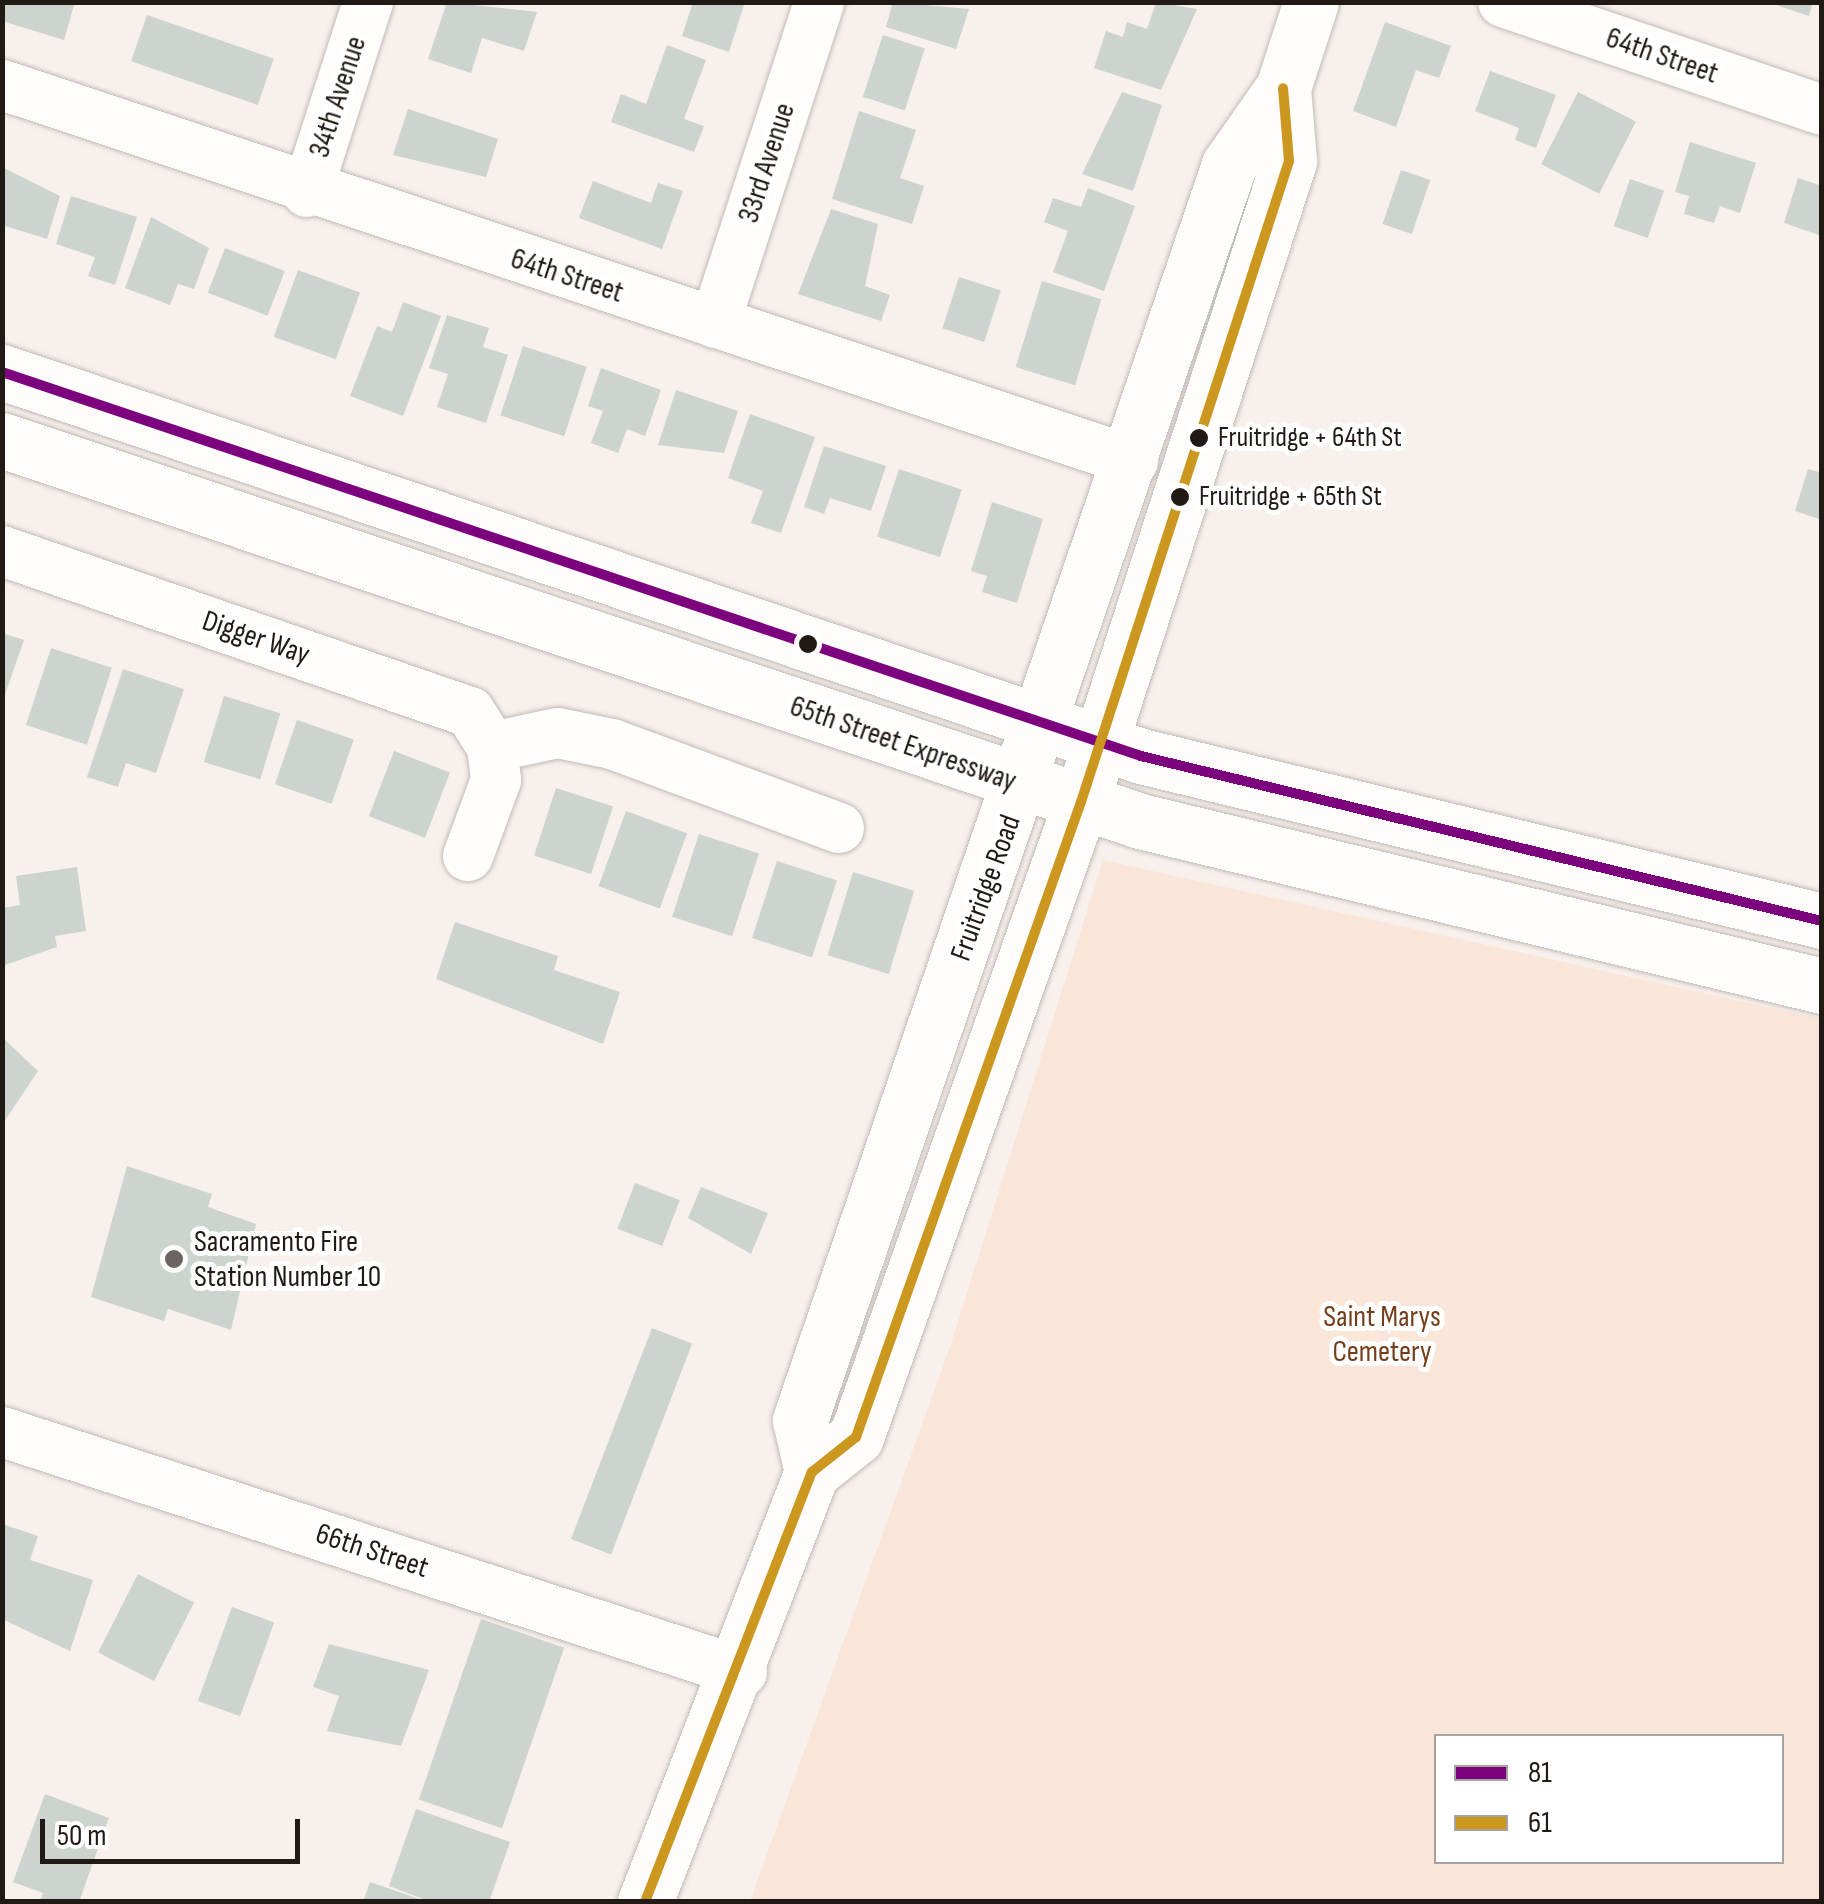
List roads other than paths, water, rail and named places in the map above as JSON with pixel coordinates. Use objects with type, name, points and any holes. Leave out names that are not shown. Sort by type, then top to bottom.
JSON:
[{"type":"main road","name":"Fruitridge Road","points":[[1283,88],[1289,161],[1081,802],[856,1437],[812,1472],[800,1420],[1023,784],[1229,165],[1283,88],[1311,2]]},
{"type":"main road","points":[[2,372],[1100,742],[1822,921]]},
{"type":"main road","name":"65th Street Expressway","points":[[2,440],[1081,802],[1822,986]]},
{"type":"main road","points":[[645,1902],[742,1672],[812,1472]]},
{"type":"street","name":"34th Avenue","points":[[307,192],[368,2]]},
{"type":"street","name":"33rd Avenue","points":[[715,323],[820,2]]},
{"type":"street","name":"64th Street","points":[[1503,2],[1822,110]]},
{"type":"street","name":"64th Street","points":[[2,84],[307,192],[1133,462]]},
{"type":"street","name":"Digger Way","points":[[2,551],[470,712],[492,747]]},
{"type":"street","points":[[468,856],[496,780],[492,747],[558,733],[612,744],[839,828]]},
{"type":"street","name":"66th Street","points":[[2,1432],[742,1672]]},
{"type":"place","name":"Fruitridge + 64th St","points":[[1199,438]]},
{"type":"place","name":"Fruitridge + 65th St","points":[[1180,497]]},
{"type":"place","name":"Sacramento Fire Station Number 10","points":[[174,1259]]},
{"type":"park label","name":"Saint Marys Cemetery","points":[[1382,1334]]}]
